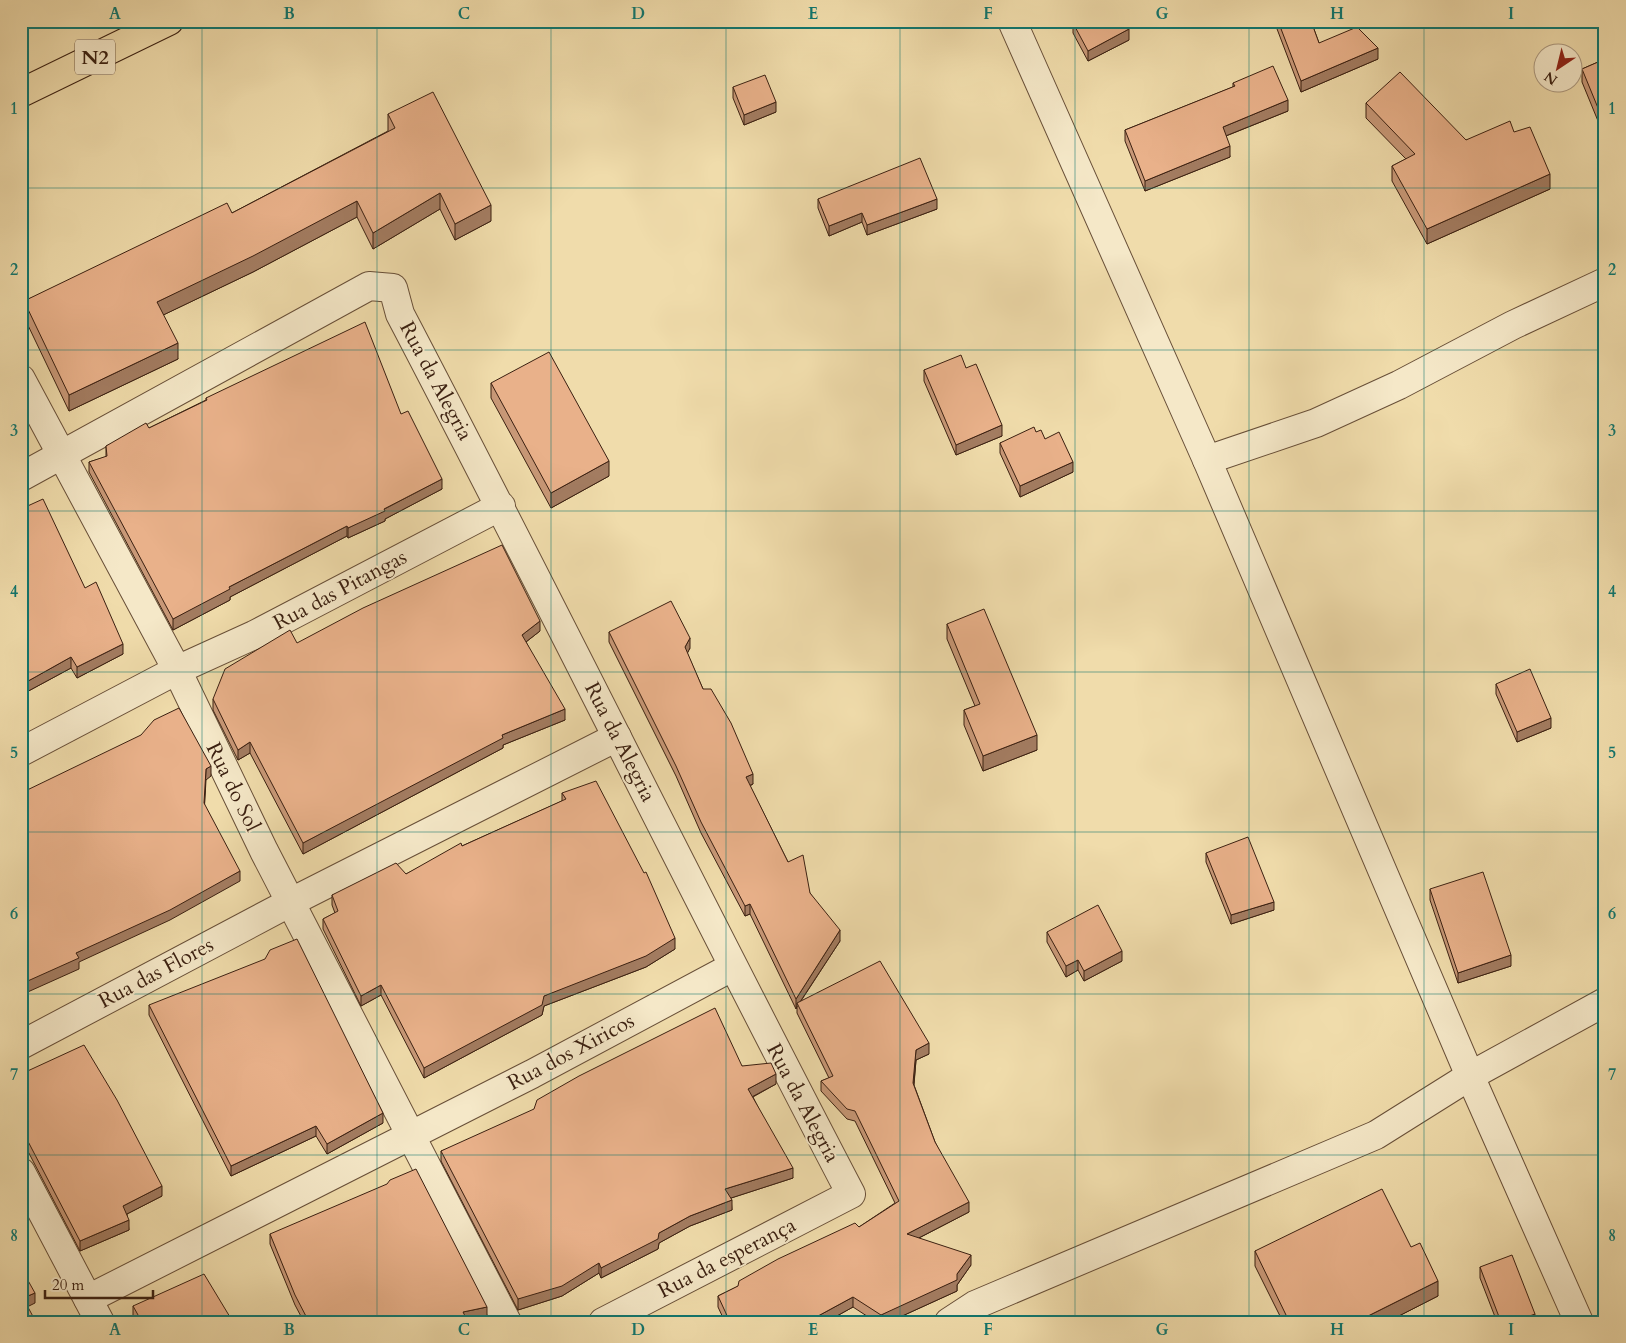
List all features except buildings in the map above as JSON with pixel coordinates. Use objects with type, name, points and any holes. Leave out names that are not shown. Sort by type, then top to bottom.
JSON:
[{"type":"main road","name":"N2","points":[[21,93],[169,21]]},
{"type":"street","points":[[1012,21],[1207,460],[1470,1076],[1579,1322]]},
{"type":"street","points":[[1207,460],[1324,419],[1400,385],[1513,325],[1605,282]]},
{"type":"street","name":"Rua da Alegria","points":[[60,456],[369,286],[393,288],[400,314],[501,506],[664,826],[732,968],[851,1194]]},
{"type":"street","name":"Rua do Sol","points":[[21,379],[60,456],[177,670],[264,851],[507,1322]]},
{"type":"street","points":[[21,477],[60,456]]},
{"type":"street","name":"Rua das Pitangas","points":[[21,752],[177,670],[254,635],[501,506]]},
{"type":"street","name":"Rua das Flores","points":[[21,1045],[291,902],[617,737]]},
{"type":"street","name":"Rua dos Xiricos","points":[[94,1310],[410,1135],[532,1074],[732,968]]},
{"type":"street","points":[[949,1322],[975,1305],[1376,1135],[1470,1076],[1605,1002]]},
{"type":"street","points":[[21,1172],[94,1310]]},
{"type":"street","name":"Rua da esperança","points":[[604,1322],[851,1194]]}]
